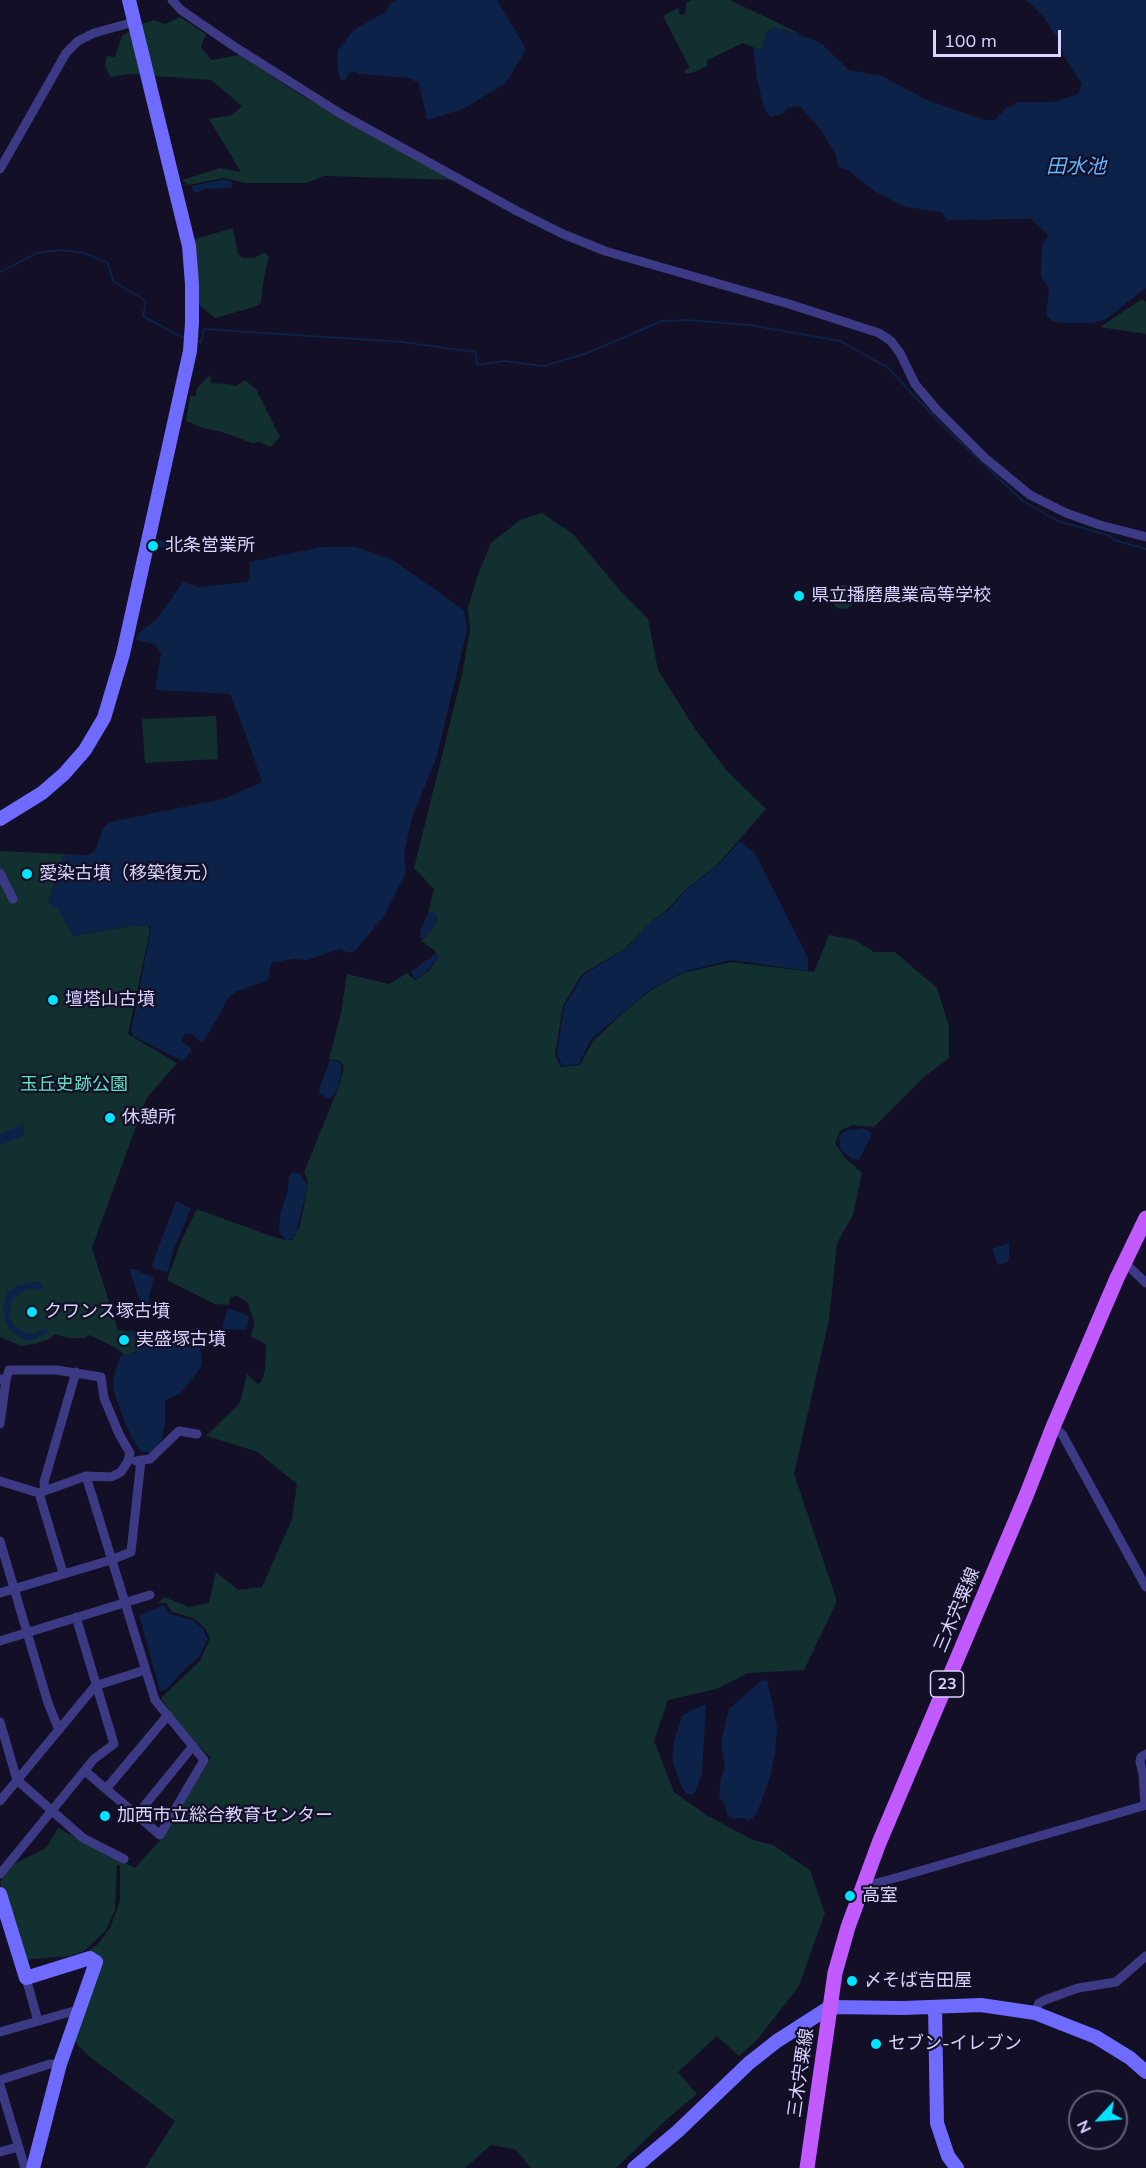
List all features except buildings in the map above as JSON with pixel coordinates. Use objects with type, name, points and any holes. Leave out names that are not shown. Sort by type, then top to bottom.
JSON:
[{"type":"main road","name":"三木宍粟線","points":[[807,2168],[840,1950],[879,1843],[1053,1427],[1146,1218]]},
{"type":"street","points":[[0,819],[42,793],[64,774],[85,750],[104,718],[123,654],[186,371],[192,323],[189,246],[129,0]]},
{"type":"street","points":[[172,0],[181,10],[232,45],[341,114],[563,234],[605,251],[789,304],[879,333],[891,341],[900,353],[915,384],[936,409],[985,458],[1030,495],[1066,513],[1146,537]]},
{"type":"street","points":[[0,169],[66,53],[78,41],[94,33],[134,22]]},
{"type":"street","points":[[0,873],[12,899]]},
{"type":"street","points":[[1125,1262],[1146,1283]]},
{"type":"street","points":[[0,1424],[3,1380],[9,1370],[56,1370],[101,1377],[104,1398],[119,1434],[130,1453],[121,1472],[111,1477],[86,1476],[42,1492],[0,1481]]},
{"type":"street","points":[[63,1573],[42,1492],[76,1372]]},
{"type":"street","points":[[1053,1427],[1062,1434],[1146,1587]]},
{"type":"street","points":[[128,1461],[150,1459],[179,1431],[197,1434]]},
{"type":"street","points":[[0,1593],[111,1560],[131,1551],[141,1460]]},
{"type":"street","points":[[85,1771],[160,1836],[204,1760],[155,1700],[86,1476]]},
{"type":"street","points":[[0,1541],[48,1703],[59,1730]]},
{"type":"street","points":[[0,1641],[150,1594]]},
{"type":"street","points":[[0,1874],[94,1759],[114,1744],[76,1617]]},
{"type":"street","points":[[0,1800],[96,1686],[145,1670]]},
{"type":"street","points":[[106,1789],[168,1715]]},
{"type":"street","points":[[0,1722],[17,1780],[83,1838],[124,1859]]},
{"type":"street","points":[[136,1815],[193,1746]]},
{"type":"street","points":[[864,1883],[870,1885],[899,1877],[1146,1805],[1140,1762],[1141,1757],[1146,1754]]},
{"type":"street","points":[[0,1894],[38,2020]]},
{"type":"street","points":[[1035,2013],[1039,2003],[1045,2000],[1078,1988],[1116,1982],[1146,1956]]},
{"type":"street","points":[[26,1978],[90,1958],[96,1962],[60,2064],[33,2168]]},
{"type":"street","points":[[634,2168],[678,2131],[749,2063],[777,2041],[830,2007],[981,2005],[1035,2013],[1096,2037],[1130,2058],[1146,2072]]},
{"type":"street","points":[[935,2007],[937,2123],[948,2156],[957,2168]]},
{"type":"street","points":[[0,2032],[81,2009]]},
{"type":"street","points":[[0,2080],[50,2064],[60,2064]]},
{"type":"street","points":[[0,2085],[3,2106],[25,2168]]},
{"type":"street","points":[[0,2152],[18,2146]]},
{"type":"green space","points":[[691,0],[730,0],[803,35],[774,28],[767,31],[762,50],[743,43],[707,60],[707,66],[686,74],[684,70],[690,68],[663,16],[678,8],[680,15],[685,14],[686,3]]},
{"type":"green space","points":[[180,17],[206,34],[201,47],[211,60],[240,55],[304,97],[454,180],[324,176],[306,183],[245,183],[224,178],[188,185],[182,180],[220,168],[241,172],[209,119],[232,115],[242,106],[211,80],[129,74],[110,77],[105,65],[107,56],[115,57],[122,36],[154,20],[165,24]]},
{"type":"green space","points":[[233,228],[238,253],[242,258],[254,258],[264,253],[269,256],[261,303],[215,318],[197,303],[195,239]]},
{"type":"green space","points":[[1142,299],[1146,302],[1146,334],[1100,327]]},
{"type":"green space","points":[[210,375],[211,383],[236,386],[245,380],[256,389],[280,437],[273,445],[270,447],[260,442],[252,443],[186,421],[190,396],[196,396],[197,388]]},
{"type":"green space","points":[[542,513],[573,534],[622,593],[648,619],[658,670],[695,729],[728,772],[766,809],[718,864],[684,891],[625,949],[582,974],[563,1006],[555,1055],[561,1067],[580,1065],[593,1041],[623,1013],[651,990],[683,973],[731,962],[814,972],[829,935],[855,940],[874,952],[895,952],[937,988],[949,1026],[949,1058],[924,1077],[874,1127],[852,1125],[840,1131],[835,1143],[845,1158],[862,1173],[853,1215],[837,1243],[829,1320],[794,1474],[837,1601],[804,1670],[748,1673],[716,1689],[668,1700],[654,1741],[674,1792],[708,1816],[753,1840],[773,1845],[810,1870],[825,1913],[799,1986],[757,2040],[739,2056],[717,2036],[678,2072],[697,2094],[616,2168],[531,2168],[515,2149],[491,2145],[465,2168],[145,2168],[175,2121],[85,2053],[71,2037],[88,1982],[87,1952],[98,1944],[110,1928],[120,1901],[120,1866],[117,1865],[115,1910],[106,1930],[84,1951],[69,1956],[24,1960],[0,1882],[10,1866],[46,1848],[58,1828],[135,1868],[161,1839],[211,1758],[183,1730],[161,1698],[200,1661],[210,1639],[205,1628],[193,1618],[172,1612],[166,1603],[158,1603],[164,1597],[189,1607],[209,1603],[216,1572],[238,1590],[262,1587],[292,1519],[297,1484],[256,1451],[206,1436],[240,1403],[247,1374],[258,1384],[265,1371],[266,1344],[250,1336],[255,1325],[248,1303],[237,1296],[230,1297],[229,1305],[215,1304],[167,1280],[182,1239],[197,1209],[268,1235],[292,1240],[300,1226],[307,1190],[308,1182],[304,1172],[340,1084],[344,1066],[340,1061],[329,1059],[341,1013],[347,974],[389,984],[407,973],[415,980],[429,971],[439,957],[434,950],[421,941],[431,932],[437,919],[432,912],[428,913],[434,889],[414,868],[462,675],[470,630],[468,608],[477,577],[491,543],[520,520]]},
{"type":"green space","points":[[843,585],[852,588],[855,597],[852,606],[843,609],[834,606],[831,597],[834,588]]},
{"type":"green space","points":[[216,716],[218,759],[145,763],[142,719]]},
{"type":"green space","name":"玉丘史跡公園","points":[[0,851],[64,854],[48,902],[58,908],[73,936],[130,926],[148,926],[150,930],[128,1034],[177,1063],[146,1099],[92,1248],[118,1330],[126,1331],[143,1343],[142,1348],[127,1356],[89,1335],[85,1338],[69,1338],[54,1334],[51,1338],[35,1344],[21,1346],[0,1337]]},
{"type":"water","points":[[398,0],[497,0],[526,49],[506,83],[463,109],[427,120],[419,83],[408,78],[359,74],[355,71],[348,74],[346,80],[341,80],[339,76],[338,50],[354,30],[385,12],[391,3]]},
{"type":"water","name":"田水池","points":[[1026,0],[1146,0],[1146,288],[1106,319],[1092,323],[1065,323],[1053,321],[1046,316],[1049,288],[1041,277],[1041,268],[1042,246],[1048,235],[1031,219],[948,220],[941,212],[905,207],[874,191],[848,170],[838,166],[836,155],[822,132],[800,106],[786,108],[785,113],[770,117],[764,108],[757,79],[753,46],[762,50],[767,31],[774,28],[821,43],[849,70],[882,76],[927,100],[985,120],[995,120],[1005,109],[1018,102],[1053,102],[1078,94],[1082,84],[1063,55],[1061,43],[1042,15]]},
{"type":"water","points":[[224,179],[232,182],[232,188],[205,189],[196,193],[192,189],[192,186]]},
{"type":"water","points":[[157,540],[193,541],[193,548],[155,547]]},
{"type":"water","points":[[322,547],[356,547],[393,560],[464,610],[467,630],[437,756],[412,818],[404,853],[406,873],[384,916],[355,951],[350,953],[339,949],[307,960],[294,959],[271,963],[268,980],[235,992],[229,997],[206,1038],[201,1042],[190,1033],[184,1035],[181,1041],[191,1048],[191,1052],[182,1061],[133,1036],[131,1032],[151,928],[149,926],[130,926],[73,936],[58,909],[48,902],[64,854],[88,855],[95,851],[103,829],[109,822],[223,799],[262,782],[230,694],[155,690],[161,654],[154,644],[136,640],[139,633],[157,619],[183,582],[199,587],[247,582],[250,577],[249,562]]},
{"type":"water","points":[[740,841],[755,853],[808,958],[808,971],[731,960],[683,972],[650,990],[591,1039],[579,1064],[562,1066],[557,1054],[564,1007],[583,975],[626,949],[654,919],[668,911],[685,891],[719,864]]},
{"type":"water","points":[[432,912],[437,919],[431,932],[423,939],[420,938],[428,913]]},
{"type":"water","points":[[436,953],[439,957],[426,972],[415,979],[411,972]]},
{"type":"water","points":[[330,1060],[342,1065],[339,1086],[328,1099],[320,1094],[319,1089]]},
{"type":"water","points":[[24,1124],[24,1135],[0,1145],[0,1134]]},
{"type":"water","points":[[863,1128],[872,1133],[859,1160],[852,1159],[841,1150],[839,1136],[846,1131]]},
{"type":"water","points":[[293,1172],[301,1174],[307,1184],[307,1189],[296,1234],[292,1239],[286,1240],[279,1231],[280,1215],[288,1190],[289,1177]]},
{"type":"water","points":[[176,1201],[191,1209],[174,1248],[168,1271],[165,1272],[152,1265]]},
{"type":"water","points":[[1009,1243],[1008,1262],[998,1265],[992,1249]]},
{"type":"water","points":[[129,1269],[154,1278],[145,1316]]},
{"type":"water","points":[[32,1282],[40,1282],[43,1285],[41,1290],[29,1289],[19,1293],[12,1300],[9,1316],[14,1326],[23,1332],[34,1334],[45,1329],[49,1332],[33,1340],[24,1340],[10,1330],[3,1307],[8,1291]]},
{"type":"water","points":[[228,1308],[247,1315],[249,1319],[246,1330],[224,1329],[222,1326]]},
{"type":"water","points":[[126,1331],[199,1333],[202,1363],[200,1369],[181,1393],[165,1401],[165,1424],[161,1442],[151,1453],[141,1451],[136,1445],[125,1423],[113,1389],[119,1359],[123,1354],[127,1356],[142,1348],[143,1343]]},
{"type":"water","points":[[165,1606],[169,1614],[193,1620],[203,1629],[208,1639],[198,1658],[166,1690],[160,1691],[139,1615]]},
{"type":"water","points":[[762,1680],[767,1681],[777,1727],[775,1754],[769,1781],[756,1815],[749,1821],[743,1818],[734,1819],[727,1815],[725,1805],[719,1797],[721,1778],[725,1768],[722,1737],[729,1709]]},
{"type":"water","points":[[706,1705],[702,1774],[694,1794],[687,1794],[682,1788],[672,1760],[674,1742],[682,1716]]},
{"type":"waterway","points":[[0,272],[37,253],[61,250],[84,253],[108,263],[113,281],[146,301],[143,316],[187,338]]},
{"type":"waterway","points":[[195,340],[201,342],[204,329],[402,342],[476,352],[477,365],[504,361],[543,366],[585,354],[662,321],[688,320],[749,325],[840,341],[887,367],[943,426],[1023,501],[1058,521],[1108,535],[1114,540],[1146,549]]},
{"type":"place","name":"北条営業所","points":[[153,546]]},
{"type":"place","name":"県立播磨農業高等学校","points":[[799,596]]},
{"type":"place","name":"愛染古墳（移築復元）","points":[[27,874]]},
{"type":"place","name":"壇塔山古墳","points":[[53,1000]]},
{"type":"place","name":"休憩所","points":[[110,1118]]},
{"type":"place","name":"クワンス塚古墳","points":[[32,1312]]},
{"type":"place","name":"実盛塚古墳","points":[[124,1340]]},
{"type":"place","name":"加西市立総合教育センター","points":[[105,1816]]},
{"type":"place","name":"高室","points":[[850,1896]]},
{"type":"place","name":"〆そば吉田屋","points":[[852,1981]]},
{"type":"place","name":"セブン-イレブン","points":[[876,2044]]}]
